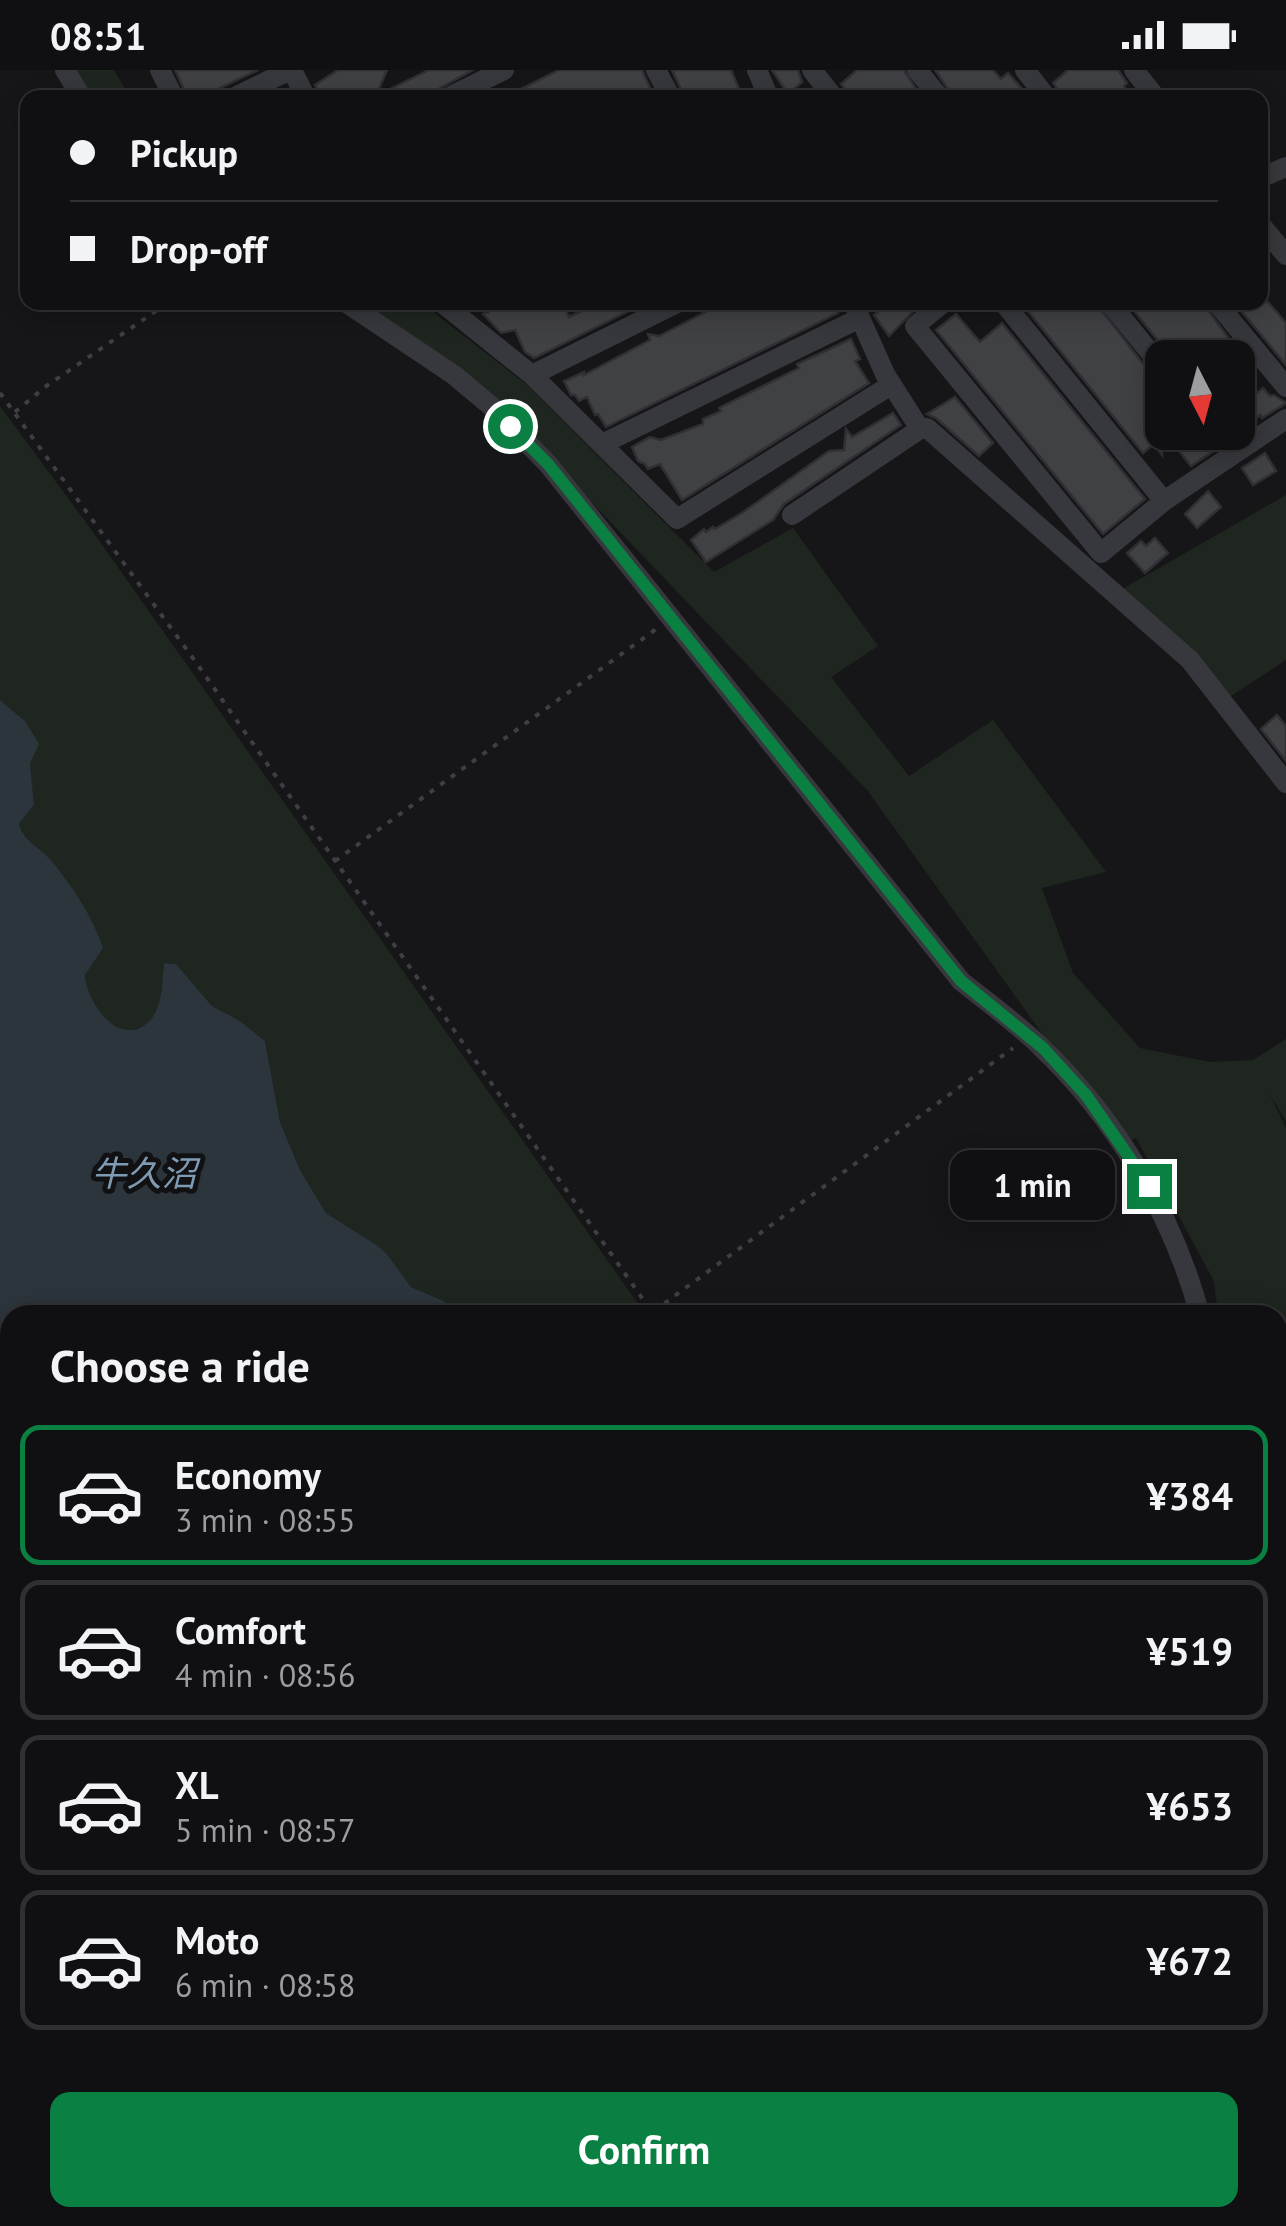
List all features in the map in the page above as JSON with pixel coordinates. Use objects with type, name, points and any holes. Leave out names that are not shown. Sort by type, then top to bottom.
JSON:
[{"type":"street","points":[[250,90],[291,70]]},
{"type":"street","points":[[463,90],[504,70]]},
{"type":"street","points":[[812,70],[828,90]]},
{"type":"street","points":[[917,70],[933,90]]},
{"type":"street","points":[[1025,70],[1041,90]]},
{"type":"street","points":[[1134,70],[1150,90]]},
{"type":"street","points":[[1268,234],[1286,256]]},
{"type":"street","points":[[357,310],[441,366],[491,406],[548,464],[668,622],[961,981],[1043,1048],[1086,1095],[1149,1186],[1197,1305]]},
{"type":"street","points":[[458,310],[532,375],[677,519],[892,385]]},
{"type":"street","points":[[532,375],[662,310]]},
{"type":"street","points":[[602,444],[856,310],[892,385],[920,429]]},
{"type":"street","points":[[934,310],[915,326],[1101,553],[1164,501],[1286,420]]},
{"type":"street","points":[[1009,310],[1164,501]]},
{"type":"street","points":[[1116,310],[1145,346]]},
{"type":"street","points":[[1223,310],[1286,388]]},
{"type":"street","points":[[792,515],[927,428],[1190,660],[1286,783]]},
{"type":"street","points":[[1231,450],[1234,454]]},
{"type":"path","points":[[15,412],[44,387],[156,310]]},
{"type":"path","points":[[0,393],[647,1305]]},
{"type":"path","points":[[335,862],[668,622]]},
{"type":"path","points":[[665,1305],[997,1061]]},
{"type":"shaded area","points":[[70,70],[114,70],[126,90],[82,90]]},
{"type":"shaded area","points":[[364,310],[431,310],[527,385],[714,572],[793,528],[878,646],[831,677],[909,776],[993,720],[1106,872],[1042,888],[1073,973],[1140,1048],[1210,1062],[1253,1060],[1286,1039],[1286,1121],[1269,1093],[1286,1128],[1286,1305],[1217,1305],[1214,1281],[1136,1138],[1127,1142],[1051,1046],[867,790],[555,464]]},
{"type":"shaded area","points":[[0,406],[639,1305],[447,1305],[411,1287],[375,1244],[326,1213],[300,1170],[280,1122],[265,1041],[212,1006],[176,964],[164,963],[159,1003],[147,1023],[125,1030],[105,1018],[91,997],[48,857],[22,836],[19,824],[34,805],[25,721],[0,700]]},
{"type":"shaded area","points":[[1286,495],[1286,660],[1228,698],[1119,591]]},
{"type":"water","name":"牛久沼","points":[[0,700],[25,721],[39,744],[30,763],[34,805],[19,824],[28,840],[66,880],[98,936],[103,948],[85,975],[91,997],[105,1018],[125,1030],[147,1023],[159,1003],[164,963],[176,964],[212,1006],[265,1041],[280,1122],[300,1170],[326,1213],[386,1253],[411,1287],[447,1305],[0,1305]]},
{"type":"building","points":[[175,70],[258,70],[216,90],[184,90]]},
{"type":"building","points":[[338,70],[387,70],[379,90],[317,90],[315,85]]},
{"type":"building","points":[[429,70],[473,70],[437,90],[388,90]]},
{"type":"building","points":[[559,70],[642,70],[651,90],[630,90],[519,90]]},
{"type":"building","points":[[672,70],[731,70],[740,90],[681,90]]},
{"type":"building","points":[[772,70],[798,70],[802,82],[793,90],[785,90]]},
{"type":"building","points":[[857,70],[904,70],[917,90],[846,90],[841,84]]},
{"type":"building","points":[[935,70],[993,70],[1001,79],[1008,73],[1022,89],[1021,90],[949,90]]},
{"type":"building","points":[[1068,70],[1118,70],[1127,90],[1058,90],[1053,83]]},
{"type":"building","points":[[1268,302],[1286,323],[1286,365],[1240,310],[1268,310]]},
{"type":"building","points":[[492,310],[566,310],[569,317],[583,310],[631,310],[534,358],[525,352],[515,330],[501,333],[483,314]]},
{"type":"building","points":[[709,310],[838,313],[606,427],[587,397],[579,401],[571,395],[564,381],[584,375],[650,340],[648,334],[659,336]]},
{"type":"building","points":[[881,310],[914,310],[889,336],[874,315]]},
{"type":"building","points":[[1027,310],[1101,310],[1145,366],[1147,450],[1143,453]]},
{"type":"building","points":[[1133,310],[1208,310],[1230,340],[1158,340]]},
{"type":"building","points":[[956,314],[980,342],[1002,323],[1145,499],[1103,534],[936,330]]},
{"type":"building","points":[[851,339],[860,359],[855,361],[869,383],[682,500],[660,464],[648,469],[638,461],[632,447],[650,437],[661,440],[703,424],[703,419],[721,411],[719,408]]},
{"type":"building","points":[[1263,388],[1286,403],[1255,419],[1255,395]]},
{"type":"building","points":[[955,397],[993,443],[979,456],[927,414]]},
{"type":"building","points":[[893,413],[901,425],[784,504],[773,520],[706,562],[691,540],[704,529],[715,529],[742,513],[829,451],[844,450],[846,429],[852,437]]},
{"type":"building","points":[[1178,450],[1213,450],[1214,451],[1191,466]]},
{"type":"building","points":[[1265,453],[1276,471],[1253,485],[1242,468]]},
{"type":"building","points":[[1208,491],[1221,507],[1197,528],[1185,514]]},
{"type":"building","points":[[1155,538],[1168,553],[1145,573],[1127,553],[1141,541],[1146,546]]},
{"type":"building","points":[[1277,715],[1286,726],[1286,761],[1261,729]]},
{"type":"route","points":[[510,426],[548,464],[961,981],[1043,1048],[1086,1095],[1149,1186]]}]
